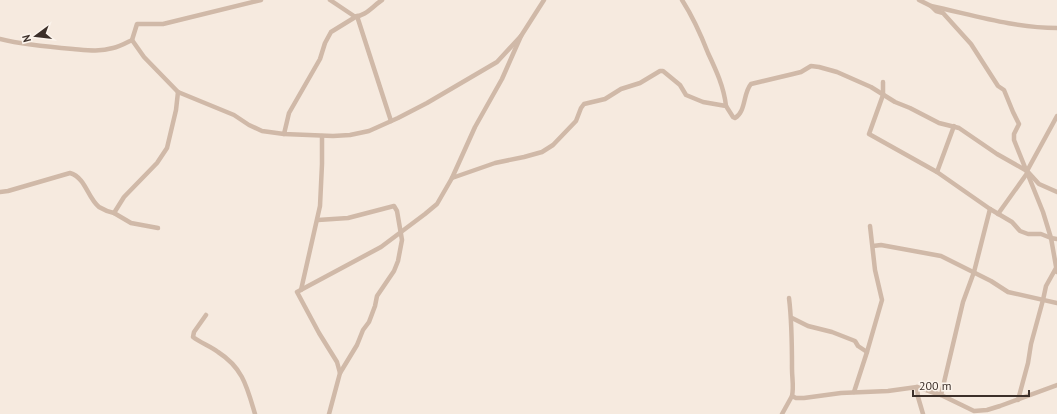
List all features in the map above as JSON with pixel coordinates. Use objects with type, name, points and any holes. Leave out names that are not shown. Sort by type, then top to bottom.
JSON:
[{"type":"street","points":[[0,39],[19,44],[48,48],[98,51],[113,48],[132,40],[137,24],[163,24],[261,0]]},
{"type":"street","points":[[330,0],[357,16],[391,121]]},
{"type":"street","points":[[284,134],[290,113],[320,59],[325,42],[331,32],[357,16],[364,14],[382,0]]},
{"type":"street","points":[[340,373],[337,362],[319,334],[297,292],[369,254],[401,233],[437,204],[452,178],[475,127],[502,79],[521,36],[544,0]]},
{"type":"street","points":[[682,0],[693,18],[718,75],[726,106],[733,117],[737,118],[751,84],[801,72],[811,66],[819,67],[844,75],[871,87],[895,102],[939,123],[954,126],[997,154],[1027,171],[1039,184],[1057,192]]},
{"type":"street","points":[[915,0],[931,6],[1018,26],[1057,28]]},
{"type":"street","points":[[931,6],[936,11],[943,13],[971,44],[998,86],[1004,90],[1013,112],[1020,124],[1015,130],[1014,138],[1016,146],[1044,212],[1051,238],[1057,270],[1046,286],[1044,300],[1031,344],[1028,363],[1018,400]]},
{"type":"street","points":[[132,40],[144,57],[178,92],[234,115],[258,130],[284,134],[342,136],[359,133],[391,121],[427,103],[497,62],[521,36]]},
{"type":"street","points":[[452,178],[495,163],[542,152],[552,145],[576,121],[584,104],[605,99],[621,89],[646,80],[663,70],[680,85],[684,93],[689,96],[702,102],[726,106]]},
{"type":"street","points":[[883,82],[883,94],[869,134],[937,172],[990,209],[1012,222],[1020,231],[1028,234],[1041,234],[1057,239]]},
{"type":"street","points":[[114,213],[124,197],[157,163],[167,148],[176,110],[178,92]]},
{"type":"street","points":[[998,214],[1027,171],[1057,116]]},
{"type":"street","points":[[937,172],[954,126]]},
{"type":"street","points":[[301,290],[318,220],[321,192],[322,136]]},
{"type":"street","points":[[0,192],[70,174],[81,180],[98,206],[106,211],[114,213],[131,223],[158,228]]},
{"type":"street","points":[[318,220],[348,218],[394,206],[397,211],[402,243],[397,266],[377,296],[369,322],[363,330],[357,345],[340,373],[329,414]]},
{"type":"street","points":[[940,395],[963,302],[974,272],[990,209]]},
{"type":"street","points":[[854,392],[868,352],[882,300],[870,226]]},
{"type":"street","points":[[873,246],[881,245],[941,256],[974,272],[1008,292],[1057,303]]},
{"type":"street","points":[[782,414],[794,390],[792,370],[792,318],[789,298]]},
{"type":"street","points":[[206,315],[194,332],[194,337],[227,358],[235,366],[243,377],[255,414]]},
{"type":"street","points":[[792,318],[808,326],[832,332],[855,342],[858,346],[868,352]]},
{"type":"street","points":[[792,396],[796,398],[804,398],[854,392],[917,388],[940,395],[974,411],[987,410],[1057,385]]},
{"type":"street","points":[[917,388],[923,414]]}]
